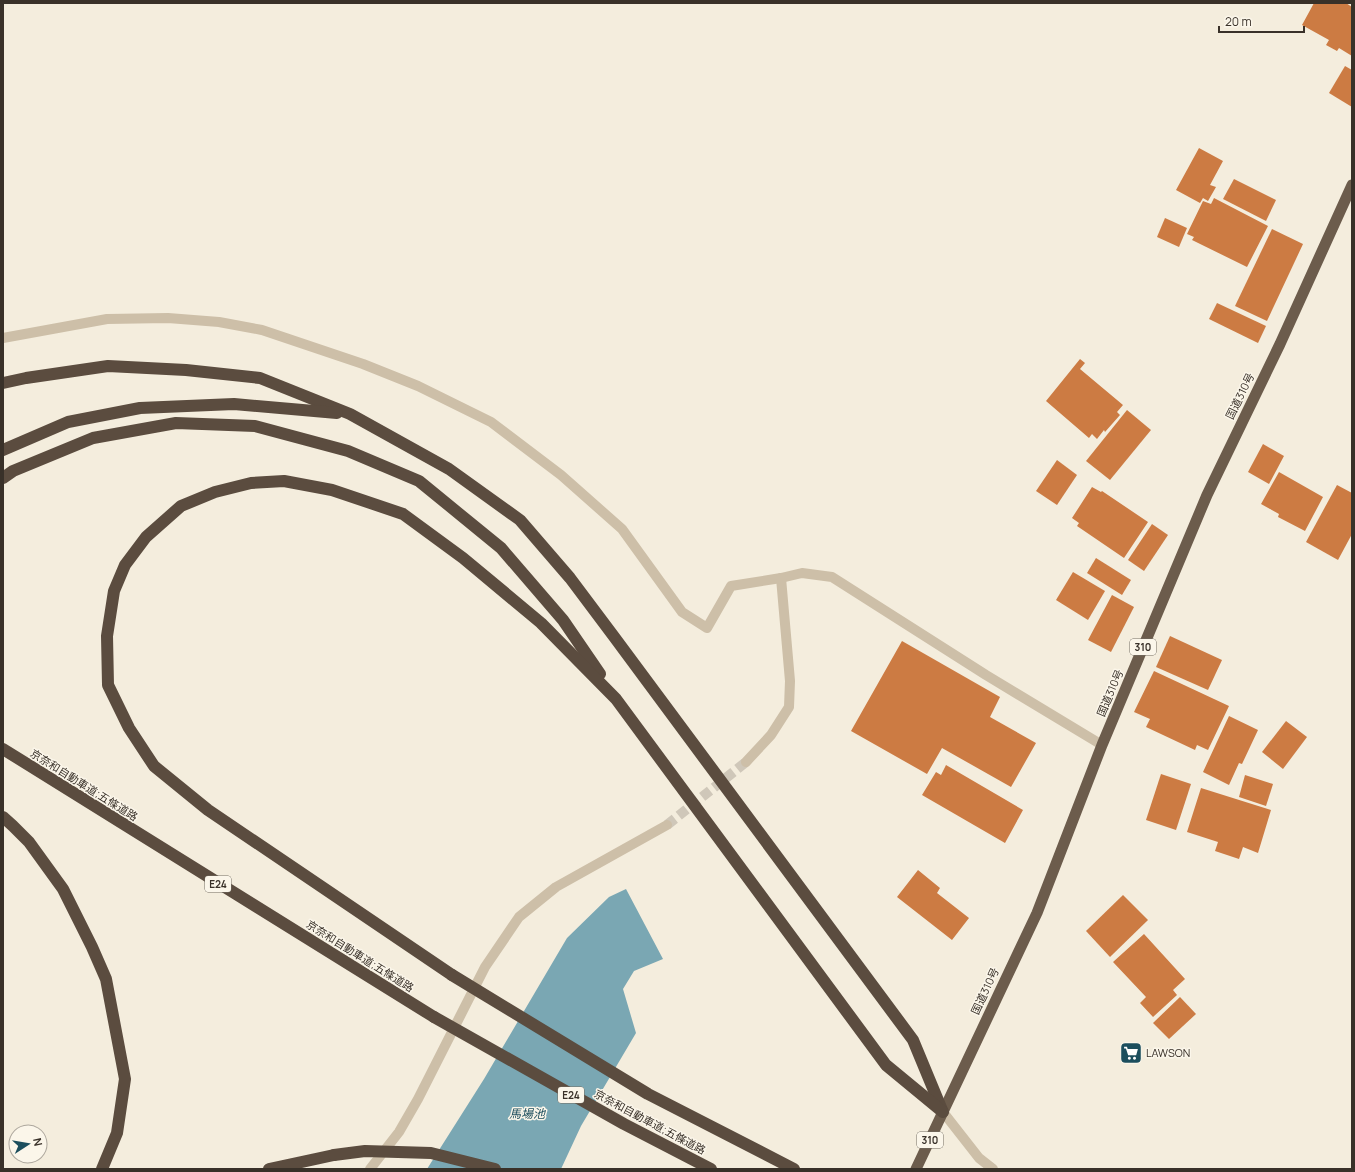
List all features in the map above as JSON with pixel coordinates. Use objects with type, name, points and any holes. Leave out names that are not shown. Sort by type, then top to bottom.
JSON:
[{"type":"highway","name":"国道310号","points":[[916,1169],[1037,913],[1102,745],[1206,495],[1280,344],[1352,185]]},
{"type":"highway","points":[[3,383],[26,378],[108,366],[186,370],[260,378],[350,414],[448,469],[520,520],[570,578],[913,1040],[943,1112]]},
{"type":"highway","points":[[3,450],[68,422],[140,408],[234,404],[350,414]]},
{"type":"highway","points":[[3,478],[13,471],[93,438],[176,423],[255,426],[348,451],[419,481],[501,548],[563,620],[616,699],[886,1065],[943,1112]]},
{"type":"highway","points":[[616,699],[541,623],[463,558],[403,514],[332,490],[284,481],[252,483],[215,492],[181,506],[146,537],[125,565],[114,591],[107,636],[108,685],[129,728],[154,766],[208,810],[452,975],[648,1094],[794,1169]]},
{"type":"highway","name":"京奈和自動車道;五條道路","points":[[3,750],[434,1017],[624,1124],[711,1169]]},
{"type":"highway","points":[[3,817],[29,842],[63,889],[92,946],[106,979],[125,1079],[117,1133],[102,1169]]},
{"type":"highway","points":[[270,1169],[334,1155],[365,1151],[431,1152],[495,1169]]},
{"type":"street","points":[[3,338],[107,319],[168,318],[219,322],[262,330],[363,364],[418,386],[491,422],[561,475],[622,529],[682,612],[707,628],[730,586],[802,573],[832,577],[986,675],[1102,745]]},
{"type":"street","points":[[746,762],[771,735],[789,707],[790,680],[781,578]]},
{"type":"street","points":[[370,1169],[399,1132],[418,1099],[485,967],[519,917],[556,887],[667,825]]},
{"type":"street","points":[[943,1112],[979,1158],[993,1169]]},
{"type":"water","name":"馬場池","points":[[626,889],[663,959],[634,971],[623,989],[636,1033],[581,1126],[561,1169],[427,1169],[484,1079],[567,938],[609,897]]},
{"type":"building","points":[[1314,3],[1346,3],[1352,7],[1352,56],[1339,48],[1337,51],[1326,45],[1329,40],[1302,25]]},
{"type":"building","points":[[1345,66],[1352,70],[1352,107],[1329,93]]},
{"type":"building","points":[[1199,148],[1223,161],[1210,185],[1216,187],[1208,201],[1203,198],[1200,203],[1176,190]]},
{"type":"building","points":[[1234,179],[1276,200],[1266,221],[1223,199]]},
{"type":"building","points":[[1214,198],[1268,226],[1247,267],[1192,240],[1194,237],[1187,234],[1203,201],[1211,204]]},
{"type":"building","points":[[1165,218],[1187,228],[1179,247],[1157,237]]},
{"type":"building","points":[[1272,229],[1303,244],[1267,321],[1235,306]]},
{"type":"building","points":[[1217,303],[1266,326],[1258,343],[1209,319]]},
{"type":"building","points":[[1080,359],[1085,363],[1080,369],[1123,405],[1117,412],[1120,415],[1097,439],[1092,434],[1089,438],[1046,401]]},
{"type":"building","points":[[1127,410],[1151,430],[1110,480],[1086,461]]},
{"type":"building","points":[[1263,444],[1284,456],[1269,484],[1248,472]]},
{"type":"building","points":[[1057,460],[1077,475],[1057,505],[1036,491]]},
{"type":"building","points":[[1279,472],[1323,497],[1305,531],[1278,517],[1279,514],[1261,504]]},
{"type":"building","points":[[1337,485],[1352,493],[1352,534],[1338,560],[1306,542]]},
{"type":"building","points":[[1092,487],[1101,492],[1102,491],[1148,522],[1124,558],[1077,526],[1079,523],[1072,518]]},
{"type":"building","points":[[1152,524],[1168,535],[1144,571],[1128,560]]},
{"type":"building","points":[[1096,558],[1131,580],[1122,595],[1087,573]]},
{"type":"building","points":[[1073,572],[1105,591],[1088,620],[1056,600]]},
{"type":"building","points":[[1112,595],[1134,607],[1111,652],[1088,640]]},
{"type":"building","points":[[1170,636],[1222,660],[1208,690],[1156,667]]},
{"type":"building","points":[[902,641],[1000,697],[990,717],[1036,743],[1011,787],[942,748],[927,774],[851,731]]},
{"type":"building","points":[[1154,671],[1229,706],[1208,750],[1197,745],[1195,750],[1146,727],[1150,719],[1134,712]]},
{"type":"building","points":[[1229,716],[1258,730],[1242,764],[1239,763],[1229,785],[1203,772]]},
{"type":"building","points":[[1286,721],[1307,737],[1283,769],[1262,752]]},
{"type":"building","points":[[946,765],[1023,810],[1005,843],[922,795],[936,772],[941,775]]},
{"type":"building","points":[[1161,774],[1191,784],[1176,830],[1146,820]]},
{"type":"building","points":[[1245,775],[1273,784],[1266,806],[1239,797]]},
{"type":"building","points":[[1201,788],[1271,810],[1258,853],[1243,847],[1239,859],[1215,851],[1218,842],[1187,832]]},
{"type":"building","points":[[918,870],[940,888],[937,893],[969,918],[952,940],[897,897]]},
{"type":"building","points":[[1123,895],[1148,920],[1110,957],[1086,931]]},
{"type":"building","points":[[1144,934],[1185,979],[1173,990],[1177,995],[1153,1017],[1140,1003],[1146,997],[1113,962]]},
{"type":"building","points":[[1180,997],[1196,1014],[1169,1039],[1153,1023]]},
{"type":"tunnel","points":[[667,825],[746,762]]},
{"type":"place","name":"LAWSON","points":[[1131,1053]]}]
